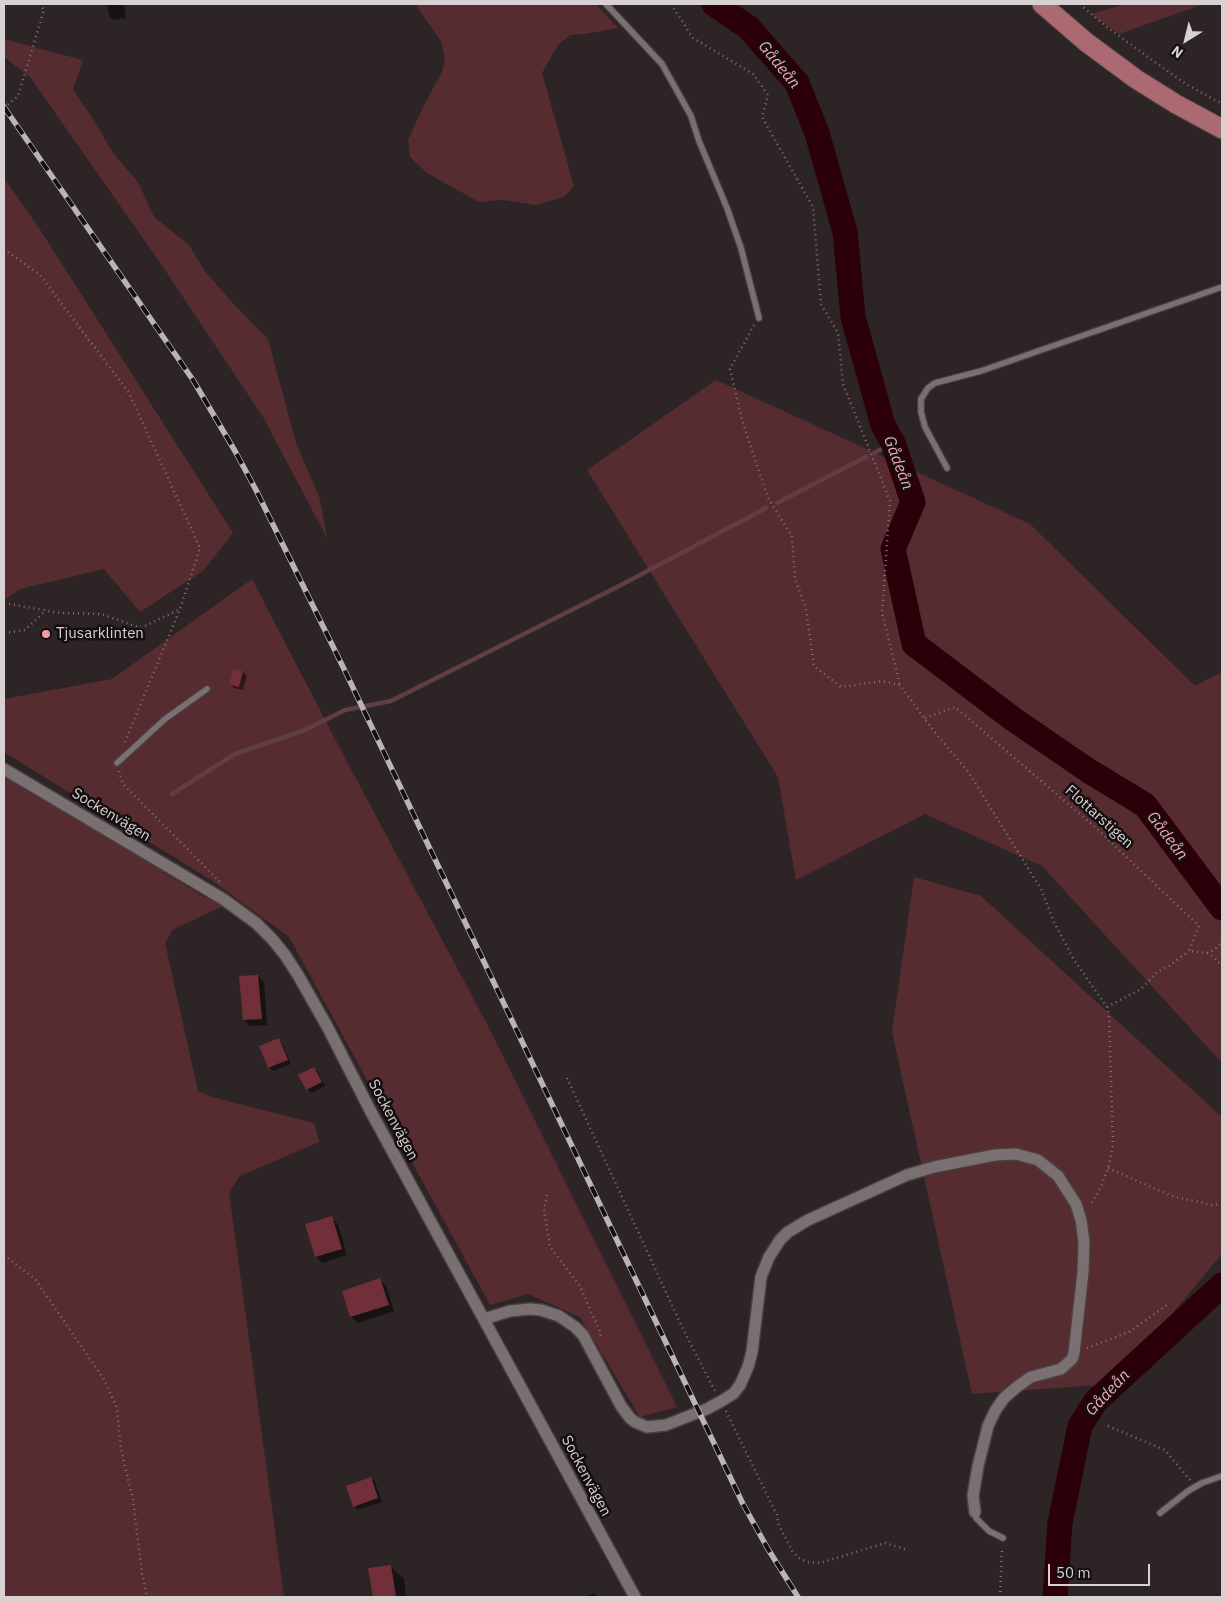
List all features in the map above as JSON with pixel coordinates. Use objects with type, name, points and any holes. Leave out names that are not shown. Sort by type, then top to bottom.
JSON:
[{"type":"highway","points":[[1042,4],[1086,42],[1136,79],[1176,104],[1222,129]]},
{"type":"street","name":"Sockenvägen","points":[[4,769],[223,899],[256,923],[273,940],[298,975],[635,1597]]},
{"type":"street","points":[[484,1319],[510,1311],[541,1310],[559,1316],[583,1335],[621,1406],[630,1418],[641,1426],[655,1427],[666,1425],[721,1402],[734,1393],[740,1385],[752,1352],[761,1277],[768,1257],[788,1232],[808,1220],[907,1175],[966,1160],[995,1155],[1016,1154],[1038,1160],[1058,1176],[1076,1204],[1081,1220],[1084,1242],[1083,1272],[1074,1353],[1072,1359],[1061,1369],[1031,1378],[1018,1386],[1004,1398],[995,1411],[988,1426],[978,1466],[973,1496],[975,1512]]},
{"type":"lane","points":[[606,4],[662,64],[691,116],[741,248],[759,318]]},
{"type":"lane","points":[[947,468],[925,428],[920,412],[922,399],[928,388],[935,383],[981,372],[1222,287]]},
{"type":"lane","points":[[117,763],[165,719],[207,689]]},
{"type":"lane","points":[[1160,1513],[1196,1486],[1222,1476]]},
{"type":"lane","points":[[975,1512],[976,1518],[989,1531],[1003,1538]]},
{"type":"path","points":[[4,108],[18,96],[44,10],[40,4]]},
{"type":"path","points":[[671,4],[693,38],[753,74],[768,95],[762,117],[813,207],[821,304],[838,333],[842,384],[890,500],[882,613],[900,685],[969,773],[1041,889],[1054,922],[1074,960],[1107,1007],[1109,1015],[1113,1146],[1101,1187],[1081,1220]]},
{"type":"path","points":[[1080,4],[1104,25],[1186,84],[1222,104]]},
{"type":"path","points":[[4,249],[40,275],[129,393],[200,548],[180,609],[117,763],[123,784],[219,881],[223,899]]},
{"type":"path","points":[[759,318],[730,368],[742,420],[768,498],[792,536],[795,579],[806,610],[814,666],[841,687],[882,681],[900,685]]},
{"type":"path","points":[[4,603],[60,613],[101,614],[141,628],[180,609]]},
{"type":"path","points":[[4,633],[25,630],[46,610]]},
{"type":"path","name":"Flottarstigen","points":[[924,718],[955,707],[1095,827],[1199,926],[1189,951]]},
{"type":"path","points":[[1207,953],[1214,950],[1220,944]]},
{"type":"path","points":[[1107,1007],[1141,989],[1157,972],[1169,966],[1189,951],[1207,953],[1214,957],[1222,966]]},
{"type":"path","points":[[567,1078],[684,1329],[777,1515],[778,1522],[792,1551],[799,1558],[807,1562],[820,1563],[885,1543],[908,1550]]},
{"type":"path","points":[[1108,1168],[1172,1196],[1212,1205],[1222,1204]]},
{"type":"path","points":[[546,1195],[544,1209],[550,1247],[580,1286],[601,1334],[590,1346]]},
{"type":"path","points":[[4,1255],[35,1279],[103,1378],[117,1408],[121,1449],[132,1500],[147,1597]]},
{"type":"path","points":[[1074,1353],[1129,1332],[1167,1305]]},
{"type":"path","points":[[1108,1426],[1165,1450],[1196,1486]]},
{"type":"path","points":[[1000,1597],[1003,1538]]},
{"type":"shaded area","points":[[415,4],[596,4],[618,28],[570,35],[558,45],[542,73],[574,186],[564,197],[536,205],[502,200],[479,202],[427,173],[410,157],[408,140],[442,72],[445,60],[441,41]]},
{"type":"shaded area","points":[[1125,4],[1204,4],[1119,34],[1091,14]]},
{"type":"shaded area","points":[[4,39],[83,60],[73,90],[92,117],[113,153],[138,182],[154,217],[189,245],[205,271],[268,339],[296,443],[320,499],[327,538],[263,417],[161,264],[30,77],[4,57]]},
{"type":"shaded area","points":[[4,178],[41,231],[233,533],[203,571],[140,612],[104,569],[20,589],[4,600]]},
{"type":"shaded area","points":[[716,380],[1030,524],[1195,686],[1222,672],[1222,1063],[1042,866],[925,814],[796,880],[778,777],[587,470]]},
{"type":"shaded area","points":[[252,579],[487,1024],[677,1407],[640,1417],[580,1317],[528,1294],[490,1305],[289,937],[214,882],[4,752],[4,699],[112,679]]},
{"type":"shaded area","points":[[4,773],[206,898],[225,905],[172,930],[165,943],[198,1091],[212,1097],[314,1123],[319,1142],[240,1176],[229,1192],[284,1597],[4,1597]]},
{"type":"shaded area","points":[[914,877],[981,896],[1222,1117],[1222,1254],[1113,1384],[972,1394],[892,1032]]},
{"type":"building","points":[[233,669],[243,671],[239,687],[229,685]]},
{"type":"building","points":[[258,975],[262,1019],[243,1020],[239,976]]},
{"type":"building","points":[[279,1038],[288,1060],[268,1068],[259,1046]]},
{"type":"building","points":[[314,1067],[322,1082],[306,1090],[298,1075]]},
{"type":"building","points":[[332,1216],[342,1249],[315,1257],[305,1224]]},
{"type":"building","points":[[380,1278],[389,1305],[350,1317],[342,1291]]},
{"type":"building","points":[[371,1477],[378,1498],[353,1507],[346,1486]]},
{"type":"building","points":[[391,1565],[396,1597],[373,1597],[368,1568]]},
{"type":"waterway","name":"Gådeån","points":[[714,4],[749,28],[797,83],[817,133],[845,232],[853,317],[883,425],[893,443],[913,502],[893,549],[914,644],[1013,719],[1089,771],[1145,805],[1222,908]]},
{"type":"waterway","points":[[874,453],[893,443]]},
{"type":"waterway","points":[[777,503],[866,457]]},
{"type":"waterway","points":[[172,794],[235,754],[305,730],[345,710],[391,701],[623,584],[766,508]]},
{"type":"waterway","name":"Gådeån","points":[[1055,1597],[1060,1523],[1080,1426],[1096,1401],[1222,1285]]},
{"type":"railway","points":[[4,107],[193,380],[256,490],[345,671],[743,1504],[798,1597]]},
{"type":"place","name":"Tjusarklinten","points":[[46,634]]}]
